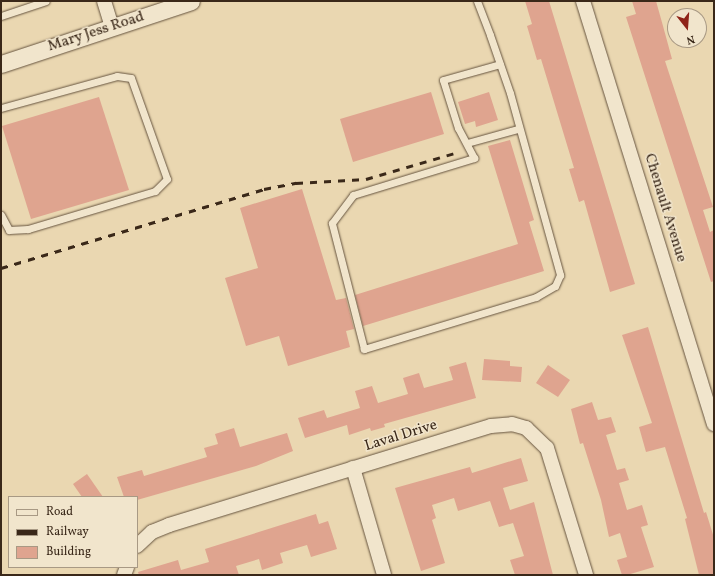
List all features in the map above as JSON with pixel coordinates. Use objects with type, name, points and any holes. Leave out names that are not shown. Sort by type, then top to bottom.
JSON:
[{"type":"street","points":[[104,1],[112,27]]},
{"type":"street","name":"Mary Jess Road","points":[[1,64],[191,1]]},
{"type":"street","name":"Chenault Avenue","points":[[583,1],[714,424]]},
{"type":"street","name":"Laval Drive","points":[[138,545],[152,532],[170,525],[491,426],[512,424],[526,428],[546,448],[586,575]]},
{"type":"street","points":[[353,468],[384,575]]},
{"type":"lane","points":[[1,16],[46,1]]},
{"type":"lane","points":[[477,1],[500,64],[559,266],[555,286],[536,297],[364,349],[332,224],[353,195],[474,158],[458,128],[443,80],[500,64]]},
{"type":"lane","points":[[1,108],[117,76],[131,78],[167,179],[155,191],[28,229],[9,230],[1,215]]},
{"type":"lane","points":[[467,143],[518,129]]},
{"type":"building","points":[[525,1],[549,1],[635,284],[610,292],[584,200],[579,202],[569,169],[574,168],[541,59],[537,60],[527,26],[532,24]]},
{"type":"building","points":[[632,1],[656,1],[667,41],[667,48],[669,48],[672,59],[665,61],[713,207],[703,210],[710,232],[714,230],[714,281],[711,282],[626,17],[636,14]]},
{"type":"building","points":[[431,92],[444,134],[353,162],[340,119]]},
{"type":"building","points":[[489,92],[498,120],[476,127],[475,121],[465,124],[458,102]]},
{"type":"building","points":[[99,97],[129,190],[31,219],[2,126]]},
{"type":"building","points":[[510,140],[534,220],[529,222],[544,271],[363,326],[355,295],[518,244],[488,146]]},
{"type":"building","points":[[302,189],[336,300],[346,298],[354,329],[346,331],[350,347],[288,366],[279,336],[246,346],[225,278],[258,268],[240,208]]},
{"type":"building","points":[[648,327],[704,513],[706,512],[714,538],[714,575],[699,575],[685,519],[687,518],[665,447],[646,452],[639,427],[652,423],[622,335]]},
{"type":"building","points":[[484,359],[510,361],[510,366],[522,367],[521,382],[482,380]]},
{"type":"building","points":[[466,362],[476,398],[384,424],[385,427],[371,431],[370,428],[349,435],[347,425],[305,438],[298,418],[324,410],[327,418],[360,408],[355,391],[372,386],[378,403],[408,394],[403,378],[419,373],[424,388],[453,380],[449,367]]},
{"type":"building","points":[[548,365],[570,380],[558,397],[536,383]]},
{"type":"building","points":[[592,402],[598,420],[611,417],[616,432],[606,435],[617,470],[625,468],[629,480],[619,483],[627,510],[642,505],[648,525],[641,527],[654,567],[627,575],[622,575],[617,560],[627,557],[620,533],[609,537],[601,500],[583,443],[580,444],[571,409]]},
{"type":"building","points":[[234,428],[240,447],[287,433],[293,451],[256,466],[138,500],[138,496],[124,496],[117,477],[142,470],[144,476],[207,457],[204,448],[218,444],[215,434]]},
{"type":"building","points":[[521,458],[528,481],[503,488],[510,510],[534,502],[553,575],[515,575],[510,560],[524,556],[513,523],[499,527],[490,501],[458,511],[454,498],[432,505],[436,518],[432,520],[445,563],[421,571],[395,488],[470,467],[472,473]]},
{"type":"building","points":[[87,474],[102,496],[81,496],[73,484]]},
{"type":"building","points":[[316,514],[319,524],[328,521],[337,549],[311,557],[307,545],[280,553],[283,563],[262,570],[259,559],[236,566],[239,575],[139,575],[138,572],[178,560],[181,570],[209,562],[205,549]]},
{"type":"railway","points":[[1,268],[264,189],[296,183],[366,179],[455,153]]}]
